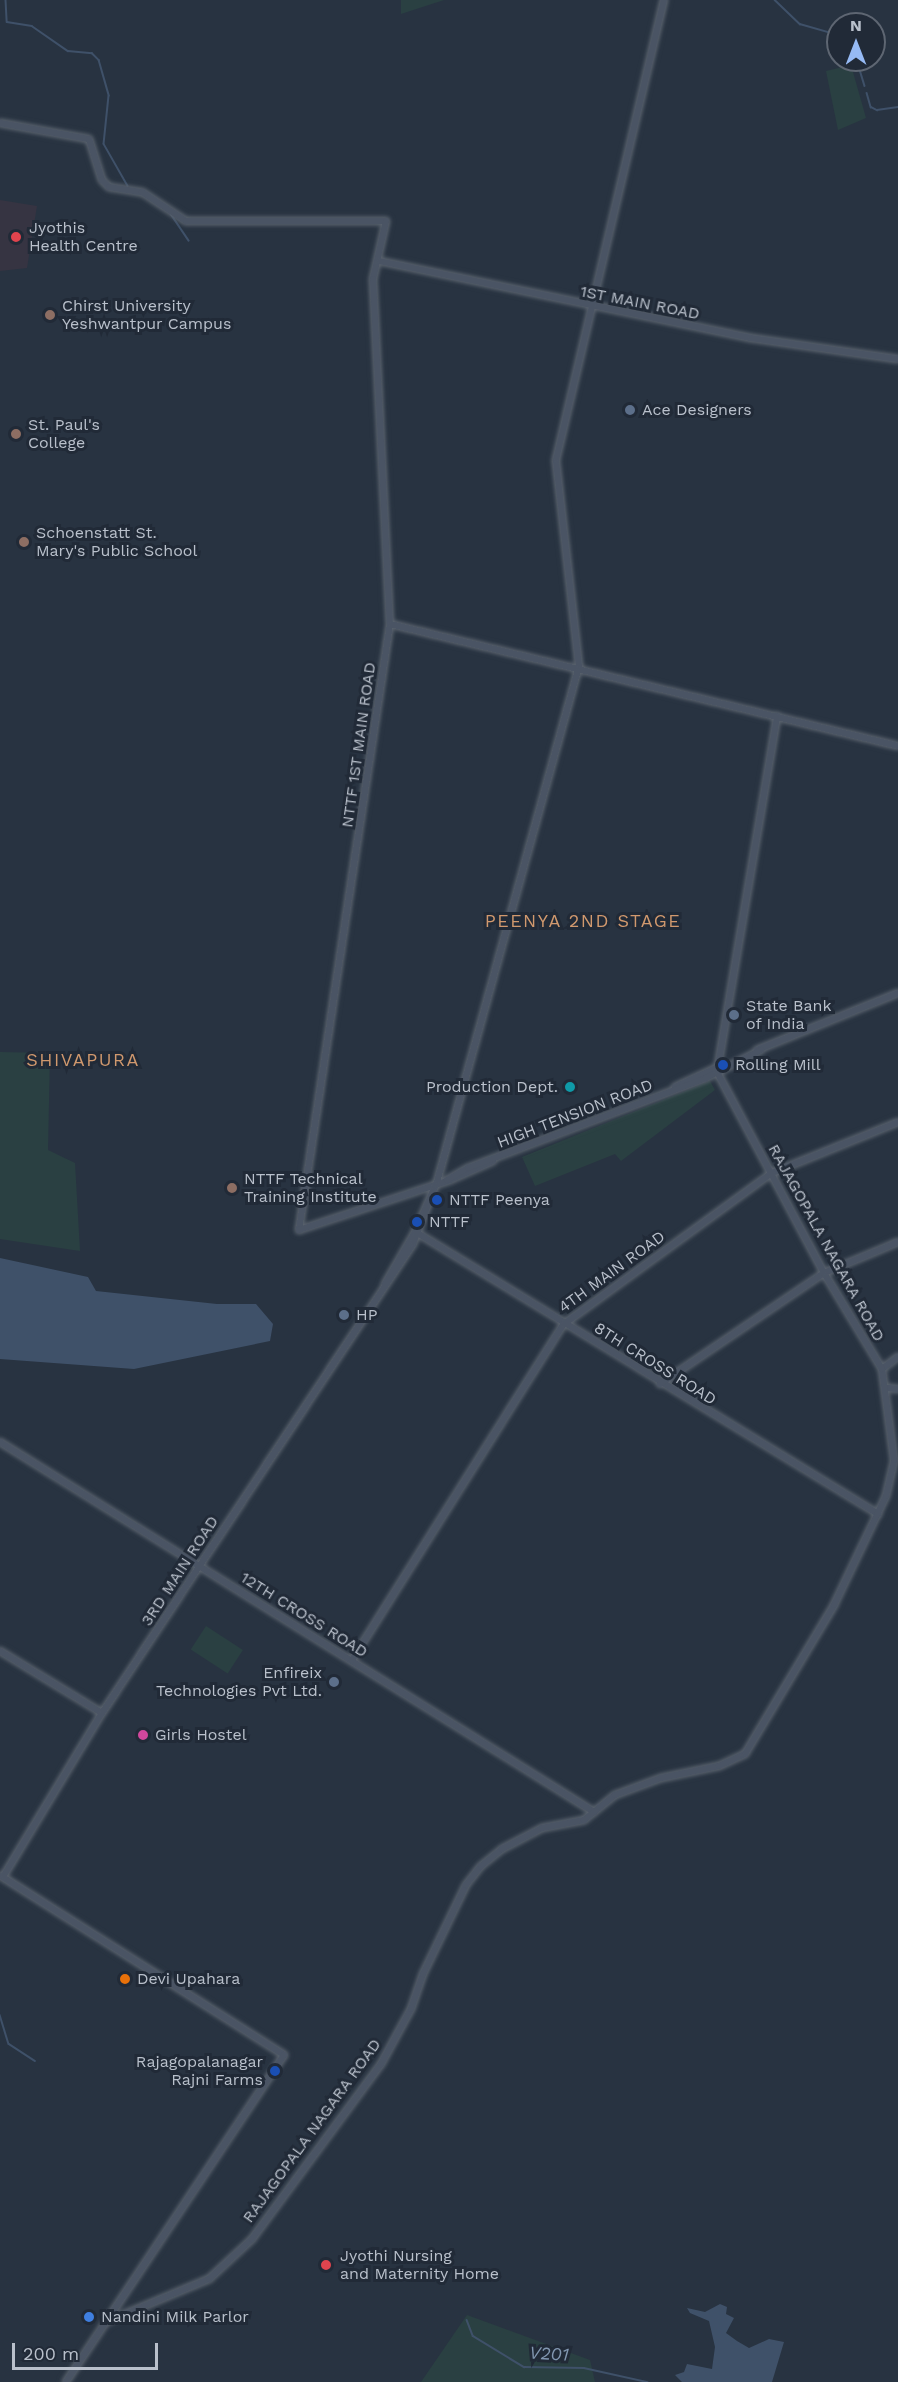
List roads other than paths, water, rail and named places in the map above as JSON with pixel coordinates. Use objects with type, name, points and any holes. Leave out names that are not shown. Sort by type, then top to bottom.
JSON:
[{"type":"street","points":[[579,666],[556,460],[664,0]]},
{"type":"street","name":"NTTF 1ST MAIN ROAD","points":[[0,123],[89,139],[102,180],[109,187],[142,192],[186,221],[386,221],[379,261],[373,279],[390,624],[299,1230]]},
{"type":"street","name":"1ST MAIN ROAD","points":[[379,261],[750,338],[898,359]]},
{"type":"street","points":[[390,624],[579,666],[898,746]]},
{"type":"street","name":"3RD MAIN ROAD","points":[[385,1284],[415,1233],[437,1182],[579,666]]},
{"type":"street","points":[[717,1070],[777,716]]},
{"type":"street","name":"HIGH TENSION ROAD","points":[[299,1230],[447,1179],[668,1092],[761,1050],[898,993]]},
{"type":"street","name":"RAJAGOPALA NAGARA ROAD","points":[[106,2322],[209,2279],[227,2265],[267,2220],[381,2064],[411,2009],[423,1974],[466,1885],[502,1849],[542,1828],[584,1820],[615,1795],[661,1778],[719,1766],[745,1754],[834,1605],[878,1514],[894,1460],[887,1388],[882,1369],[824,1273],[717,1070]]},
{"type":"street","name":"4TH MAIN ROAD","points":[[352,1660],[564,1324],[772,1173],[898,1122]]},
{"type":"street","name":"3RD MAIN ROAD","points":[[2,1876],[102,1713],[419,1234],[434,1189]]},
{"type":"street","name":"8TH CROSS ROAD","points":[[419,1234],[878,1514]]},
{"type":"street","points":[[660,1383],[824,1273],[898,1242]]},
{"type":"street","points":[[882,1369],[898,1357]]},
{"type":"street","points":[[887,1388],[898,1389]]},
{"type":"street","name":"12TH CROSS ROAD","points":[[0,1442],[594,1812]]},
{"type":"street","points":[[0,1651],[102,1713]]},
{"type":"street","points":[[2,1876],[284,2055],[66,2382]]},
{"type":"water","points":[[0,1258],[88,1277],[96,1291],[217,1304],[256,1304],[273,1324],[270,1341],[134,1369],[0,1359]]},
{"type":"water","points":[[720,2304],[727,2307],[726,2314],[734,2318],[726,2333],[737,2341],[749,2348],[769,2339],[784,2342],[772,2382],[682,2382],[675,2375],[684,2372],[687,2364],[712,2369],[715,2347],[709,2321],[690,2313],[687,2308],[705,2312]]},
{"type":"waterway","points":[[6,0],[7,22],[32,26],[68,51],[92,53],[99,60],[109,96],[104,144],[128,186]]},
{"type":"waterway","points":[[775,0],[800,24],[826,32]]},
{"type":"waterway","points":[[861,72],[865,86]]},
{"type":"waterway","points":[[867,93],[871,107],[877,110],[898,107]]},
{"type":"waterway","points":[[171,214],[189,241]]},
{"type":"waterway","points":[[0,2015],[9,2044],[35,2061]]},
{"type":"waterway","name":"V201","points":[[467,2320],[473,2336],[524,2367],[584,2368],[647,2382]]},
{"type":"place","name":"Jyothis Health Centre","points":[[16,237]]},
{"type":"place","name":"Chirst University Yeshwantpur Campus","points":[[50,315]]},
{"type":"place","name":"Ace Designers","points":[[630,410]]},
{"type":"place","name":"St. Paul's College","points":[[16,434]]},
{"type":"place","name":"Schoenstatt St. Mary's Public School","points":[[24,542]]},
{"type":"place","name":"State Bank of India","points":[[734,1015]]},
{"type":"place","name":"Rolling Mill","points":[[723,1065]]},
{"type":"place","name":"Production Dept.","points":[[570,1087]]},
{"type":"place","name":"NTTF Technical Training Institute","points":[[232,1188]]},
{"type":"place","name":"NTTF Peenya","points":[[437,1200]]},
{"type":"place","name":"NTTF","points":[[417,1222]]},
{"type":"place","name":"HP","points":[[344,1315]]},
{"type":"place","name":"Enfireix Technologies Pvt Ltd.","points":[[334,1682]]},
{"type":"place","name":"Girls Hostel","points":[[143,1735]]},
{"type":"place","name":"Devi Upahara","points":[[125,1979]]},
{"type":"place","name":"Rajagopalanagar Rajni Farms","points":[[275,2071]]},
{"type":"place","name":"Jyothi Nursing and Maternity Home","points":[[326,2265]]},
{"type":"place","name":"Nandini Milk Parlor","points":[[89,2317]]},
{"type":"district","name":"PEENYA 2ND STAGE","points":[[583,921]]},
{"type":"district","name":"SHIVAPURA","points":[[83,1060]]}]
